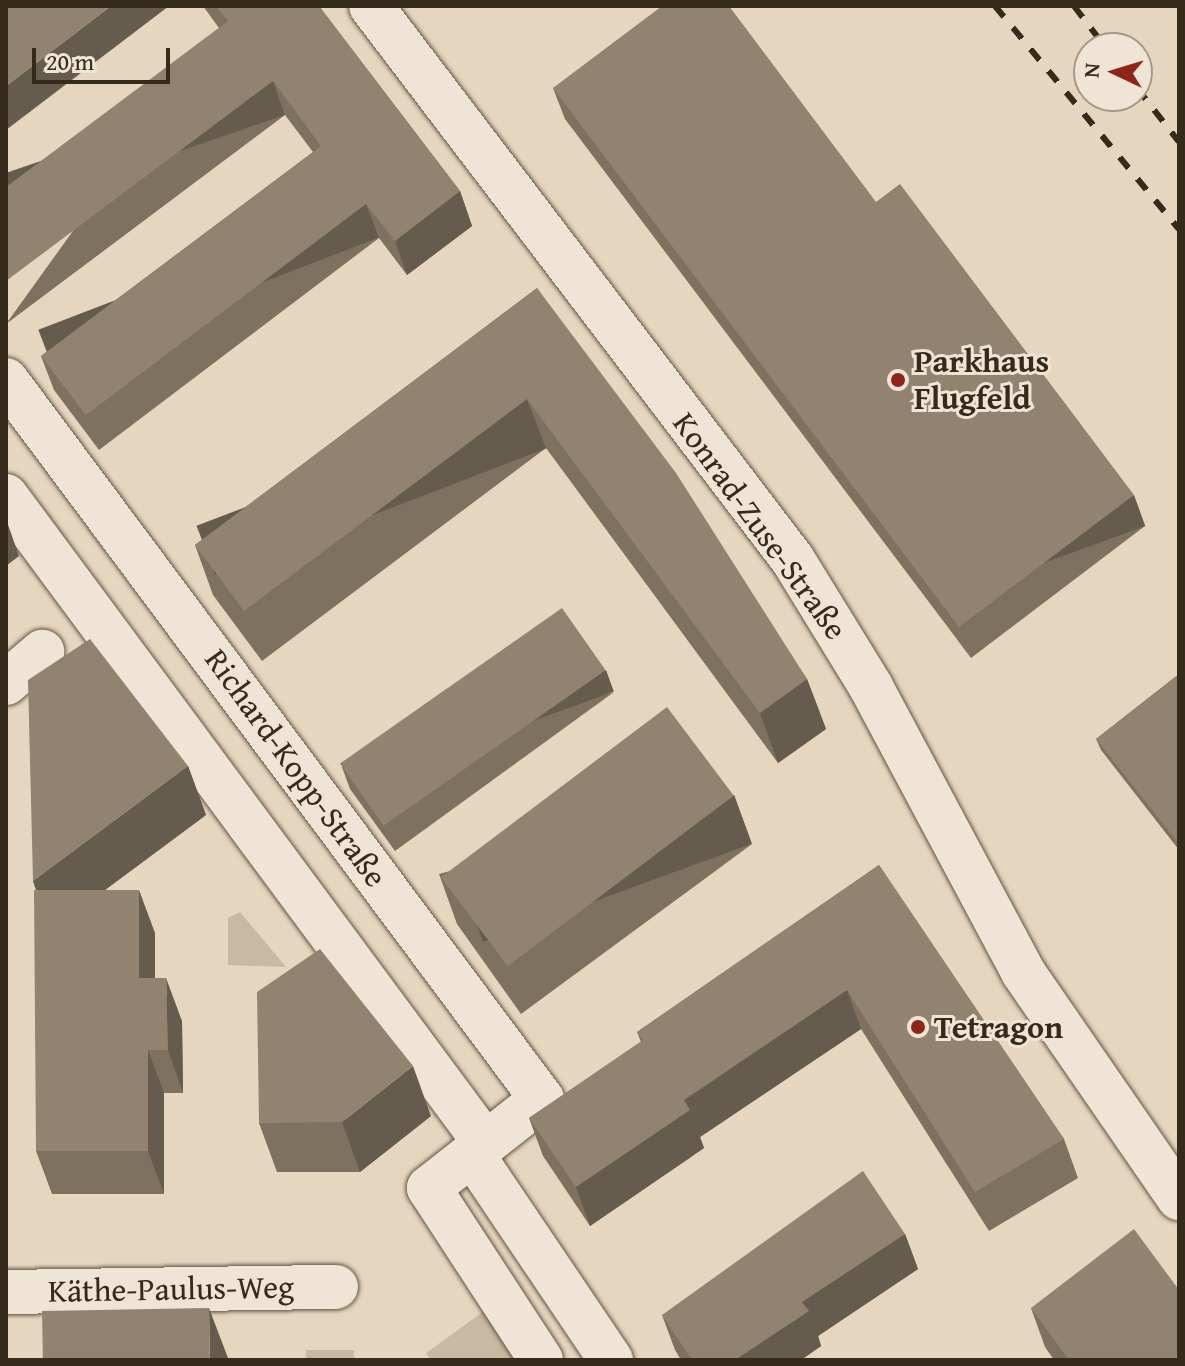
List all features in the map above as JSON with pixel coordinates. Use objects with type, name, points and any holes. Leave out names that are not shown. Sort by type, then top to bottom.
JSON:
[{"type":"street","name":"Konrad-Zuse-Straße","points":[[371,6],[793,560],[871,687],[1023,972],[1179,1198]]},
{"type":"street","name":"Richard-Kopp-Straße","points":[[6,380],[542,1099],[429,1188],[541,1360]]},
{"type":"street","points":[[6,496],[479,1149],[611,1360]]},
{"type":"street","points":[[6,683],[42,652]]},
{"type":"street","name":"Käthe-Paulus-Weg","points":[[6,1292],[336,1287]]},
{"type":"shaded area","points":[[240,912],[286,967],[228,965],[228,918]]},
{"type":"shaded area","points":[[494,1304],[532,1360],[431,1360],[426,1353]]},
{"type":"shaded area","points":[[306,1350],[354,1350],[354,1360],[306,1360]]},
{"type":"building","points":[[6,6],[111,6],[6,86]]},
{"type":"building","points":[[216,6],[319,6],[460,191],[395,241],[366,204],[86,415],[41,356],[321,146],[273,81],[6,281],[6,187],[228,21]]},
{"type":"building","name":"Parkhaus Flugfeld","points":[[662,6],[729,6],[876,202],[900,184],[1134,495],[959,627],[553,88]]},
{"type":"building","points":[[537,288],[676,473],[807,679],[760,713],[527,399],[244,611],[195,545]]},
{"type":"building","points":[[562,608],[606,670],[384,826],[340,763]]},
{"type":"building","points":[[90,639],[188,766],[33,881],[28,680]]},
{"type":"building","points":[[1179,674],[1179,844],[1096,739]]},
{"type":"building","points":[[667,707],[734,796],[508,966],[441,877]]},
{"type":"building","points":[[879,865],[1064,1139],[975,1192],[847,990],[684,1100],[690,1110],[576,1187],[529,1118],[643,1040],[637,1032]]},
{"type":"building","points":[[34,890],[139,890],[139,978],[166,978],[168,1050],[148,1050],[148,1151],[36,1151]]},
{"type":"building","points":[[320,949],[413,1066],[342,1122],[259,1123],[257,992]]},
{"type":"building","points":[[863,1171],[905,1234],[802,1302],[809,1311],[735,1360],[692,1360],[662,1315]]},
{"type":"building","points":[[1134,1229],[1179,1290],[1179,1360],[1069,1360],[1031,1308]]},
{"type":"building","points":[[209,1308],[210,1360],[43,1360],[42,1311]]},
{"type":"railway","points":[[995,6],[1179,229]]},
{"type":"railway","points":[[1074,6],[1094,32]]},
{"type":"railway","points":[[1153,109],[1179,142]]},
{"type":"place","name":"Parkhaus Flugfeld","points":[[898,380]]},
{"type":"place","name":"Tetragon","points":[[918,1027]]}]
